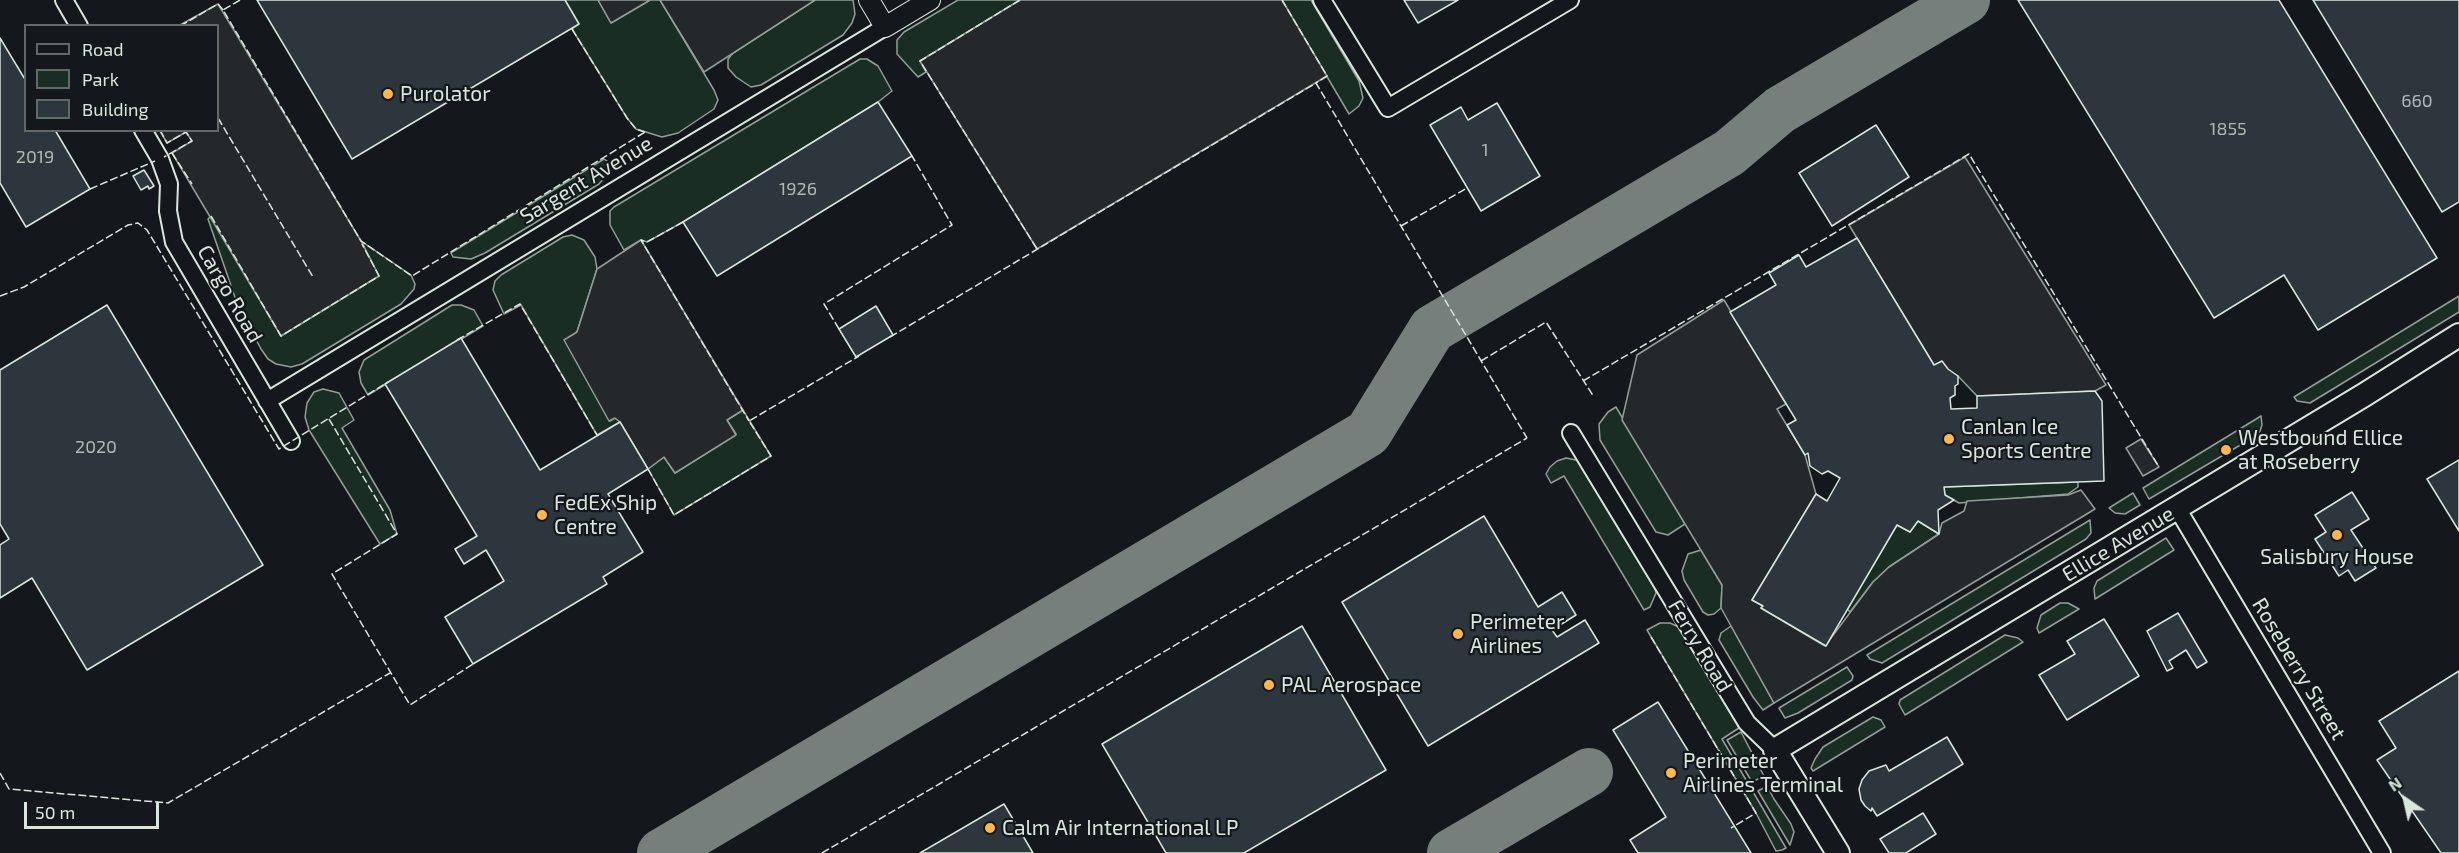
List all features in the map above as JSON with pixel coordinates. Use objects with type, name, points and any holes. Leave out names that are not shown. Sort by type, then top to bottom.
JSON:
[{"type":"main road","name":"Ellice Avenue","points":[[1775,750],[2459,335]]},
{"type":"main road","name":"Ferry Road","points":[[1775,750],[1838,853]]},
{"type":"street","points":[[64,0],[78,24]]},
{"type":"street","points":[[869,0],[885,27]]},
{"type":"street","name":"Sargent Avenue","points":[[267,401],[930,0]]},
{"type":"street","points":[[1322,0],[1388,108],[1570,0]]},
{"type":"street","name":"Cargo Road","points":[[144,132],[160,159],[169,184],[168,211],[174,242],[291,441]]},
{"type":"street","name":"Ferry Road","points":[[1571,433],[1747,723],[1775,750]]},
{"type":"street","name":"Roseberry Street","points":[[2177,508],[2382,853]]},
{"type":"green space","points":[[565,0],[598,0],[611,23],[650,0],[660,0],[714,90],[718,100],[714,109],[678,133],[662,137],[636,129],[572,29],[579,24]]},
{"type":"green space","points":[[815,0],[853,0],[855,14],[852,23],[843,35],[761,85],[751,87],[736,77],[728,68],[728,59],[733,53]]},
{"type":"green space","points":[[958,0],[1020,0],[920,61],[926,72],[918,77],[897,54],[897,40],[904,32]]},
{"type":"green space","points":[[1282,0],[1311,0],[1359,81],[1363,98],[1359,106],[1349,114]]},
{"type":"green space","points":[[860,59],[867,59],[878,66],[892,91],[878,102],[683,222],[647,242],[641,240],[624,250],[610,225],[610,211],[614,207]]},
{"type":"green space","points":[[604,159],[610,163],[611,171],[599,184],[485,253],[471,259],[453,257],[451,253],[454,251]]},
{"type":"green space","points":[[211,216],[281,336],[379,276],[361,241],[411,275],[415,284],[414,289],[401,304],[302,364],[291,367],[276,364],[268,359],[261,349],[238,306],[208,219]]},
{"type":"green space","points":[[572,235],[584,240],[595,257],[597,269],[577,332],[610,421],[615,418],[620,422],[597,435],[521,305],[504,314],[493,290],[495,281],[501,275],[563,237]]},
{"type":"green space","points":[[2459,296],[2459,312],[2310,403],[2297,401],[2294,397]]},
{"type":"green space","points":[[452,305],[461,305],[474,310],[483,326],[368,395],[361,383],[359,372],[364,360]]},
{"type":"green space","points":[[323,389],[339,393],[354,420],[342,428],[390,510],[397,534],[380,544],[309,430],[305,417],[307,403],[314,392]]},
{"type":"green space","points":[[1616,407],[1685,524],[1668,535],[1656,532],[1600,440],[1599,424],[1608,412]]},
{"type":"green space","points":[[743,410],[771,456],[674,515],[648,469],[664,457],[675,473],[736,434],[727,420]]},
{"type":"green space","points":[[2261,416],[2262,425],[2259,434],[2149,499],[2143,488]]},
{"type":"green space","points":[[1566,458],[1581,461],[1654,583],[1656,593],[1650,607],[1644,610],[1564,476],[1551,483],[1546,474],[1550,467]]},
{"type":"green space","points":[[2078,482],[2078,487],[2068,494],[1959,503],[1945,495],[1944,487]]},
{"type":"green space","points":[[2133,493],[2140,505],[2125,514],[2115,513],[2109,508]]},
{"type":"green space","points":[[2090,520],[2091,533],[2086,539],[1882,663],[1870,659],[1867,655]]},
{"type":"green space","points":[[1918,521],[1939,534],[1889,567],[1873,582],[1850,612],[1847,609],[1897,525],[1910,532]]},
{"type":"green space","points":[[2166,538],[2174,550],[2095,599],[2094,588],[2097,581]]},
{"type":"green space","points":[[1701,550],[1722,585],[1721,608],[1714,614],[1708,615],[1703,612],[1684,580],[1682,571],[1688,554]]},
{"type":"green space","points":[[2060,603],[2068,603],[2079,609],[2039,633],[2037,628],[2041,615]]},
{"type":"green space","points":[[1660,623],[1670,623],[1681,628],[1739,728],[1722,739],[1786,848],[1776,851],[1756,813],[1647,630]]},
{"type":"green space","points":[[1731,626],[1774,703],[1763,710],[1719,640],[1721,633]]},
{"type":"green space","points":[[2005,635],[2018,638],[2023,642],[1905,715],[1899,704],[1900,700]]},
{"type":"green space","points":[[1847,667],[1853,676],[1852,680],[1798,713],[1785,718],[1779,708]]},
{"type":"green space","points":[[1873,717],[1881,720],[1885,727],[1813,771],[1811,768],[1823,747]]},
{"type":"green space","points":[[1741,732],[1764,776],[1752,782],[1727,740]]},
{"type":"green space","points":[[1767,786],[1791,824],[1794,832],[1790,845],[1758,791]]},
{"type":"shaded area","points":[[598,0],[650,0],[611,23]]},
{"type":"shaded area","points":[[660,0],[815,0],[704,72]]},
{"type":"shaded area","points":[[1020,0],[1282,0],[1327,76],[1037,249],[920,61]]},
{"type":"shaded area","points":[[218,4],[361,241],[379,276],[281,336],[172,153],[192,141],[186,132],[219,132],[219,24],[182,24]]},
{"type":"shaded area","points":[[161,132],[186,132],[167,143]]},
{"type":"shaded area","points":[[1965,157],[2106,385],[2095,391],[1977,396],[1958,376],[1934,365],[1849,225]]},
{"type":"shaded area","points":[[641,240],[743,410],[727,420],[736,435],[675,473],[664,457],[648,469],[620,422],[615,418],[609,421],[564,340],[577,332],[597,269]]},
{"type":"shaded area","points":[[1724,300],[1786,404],[1777,409],[1805,455],[1816,494],[1752,600],[1763,606],[1761,608],[1825,646],[1873,582],[1889,567],[1939,534],[1942,523],[1964,511],[1967,501],[2068,495],[2081,490],[2095,509],[1774,703],[1721,608],[1722,585],[1622,420],[1637,355]]},
{"type":"shaded area","points":[[2141,439],[2159,467],[2143,476],[2126,448]]},
{"type":"building","name":"Purolator","points":[[257,0],[565,0],[579,24],[352,159]]},
{"type":"building","points":[[1404,0],[1458,0],[1418,23]]},
{"type":"building","points":[[2018,0],[2279,0],[2437,258],[2318,330],[2284,275],[2214,318]]},
{"type":"building","points":[[2313,0],[2459,0],[2459,202],[2442,212]]},
{"type":"building","points":[[0,38],[24,78],[24,132],[56,132],[90,189],[26,227],[0,183]]},
{"type":"building","points":[[878,102],[912,156],[717,276],[683,222]]},
{"type":"building","points":[[1497,103],[1540,176],[1481,211],[1430,125],[1461,107],[1468,120]]},
{"type":"building","points":[[1876,125],[1909,177],[1832,226],[1799,173]]},
{"type":"building","points":[[144,170],[154,186],[141,190],[133,176]]},
{"type":"building","name":"Canlan Ice Sports Centre","points":[[1857,238],[1934,365],[1942,361],[1958,376],[1955,395],[1950,398],[1951,409],[1977,408],[1977,396],[2095,391],[2102,401],[2104,481],[1944,487],[1945,495],[1954,500],[1938,510],[1939,534],[1918,521],[1910,532],[1897,525],[1826,646],[1761,608],[1763,606],[1752,600],[1816,494],[1827,501],[1840,478],[1828,471],[1822,474],[1810,466],[1808,453],[1805,455],[1787,425],[1796,420],[1730,312],[1776,285],[1769,273],[1799,255],[1806,267]]},
{"type":"building","points":[[107,305],[263,565],[87,670],[32,578],[0,598],[0,545],[9,539],[0,524],[0,370]]},
{"type":"building","points":[[876,306],[893,335],[856,357],[839,329]]},
{"type":"building","name":"FedEx Ship Centre","points":[[461,338],[540,470],[620,422],[648,469],[608,494],[643,552],[603,577],[607,584],[473,664],[445,617],[504,581],[486,550],[464,564],[455,549],[477,536],[385,384]]},
{"type":"building","points":[[2459,460],[2459,531],[2427,479]]},
{"type":"building","name":"Salisbury House","points":[[2352,492],[2369,519],[2351,530],[2376,568],[2355,581],[2348,570],[2339,576],[2315,539],[2326,532],[2315,515]]},
{"type":"building","name":"Perimeter Airlines","points":[[1484,516],[1538,607],[1562,592],[1576,615],[1552,630],[1557,637],[1585,620],[1599,643],[1428,746],[1342,602]]},
{"type":"building","points":[[2178,613],[2207,662],[2197,668],[2186,650],[2169,661],[2173,668],[2167,671],[2147,631]]},
{"type":"building","points":[[2104,619],[2139,676],[2067,720],[2039,675],[2075,654],[2067,641]]},
{"type":"building","name":"PAL Aerospace","points":[[1302,626],[1386,770],[1244,853],[1166,853],[1102,744]]},
{"type":"building","points":[[2459,671],[2459,853],[2441,853],[2377,760],[2396,748],[2379,721]]},
{"type":"building","name":"Perimeter Airlines Terminal","points":[[1658,702],[1751,853],[1638,853],[1630,840],[1666,817],[1613,730]]},
{"type":"building","points":[[1947,737],[1963,764],[1877,816],[1872,808],[1871,811],[1865,806],[1859,789],[1869,771],[1886,765],[1889,771]]},
{"type":"building","name":"Calm Air International LP","points":[[1004,804],[1033,853],[920,853]]},
{"type":"building","points":[[1923,813],[1936,834],[1906,853],[1889,853],[1880,839]]},
{"type":"taxiway","points":[[661,853],[1368,433],[1432,329],[1729,153],[1780,110],[1966,0]]},
{"type":"taxiway","points":[[1451,853],[1589,772]]},
{"type":"fence","points":[[240,0],[223,10],[361,241],[412,276],[645,132]]},
{"type":"fence","points":[[1020,0],[920,61],[1037,249]]},
{"type":"fence","points":[[1282,0],[1327,76],[1316,83]]},
{"type":"fence","points":[[183,24],[218,4],[223,10]]},
{"type":"fence","points":[[572,29],[627,118],[636,129],[645,132]]},
{"type":"fence","points":[[890,337],[1316,83],[1527,438]]},
{"type":"fence","points":[[219,120],[313,277]]},
{"type":"fence","points":[[161,132],[167,143],[186,132]]},
{"type":"fence","points":[[164,157],[192,141],[186,132]]},
{"type":"fence","points":[[172,153],[192,184]]},
{"type":"fence","points":[[1583,381],[1969,154],[2159,467]]},
{"type":"fence","points":[[839,329],[824,304],[952,225],[912,156]]},
{"type":"fence","points":[[90,189],[155,161]]},
{"type":"fence","points":[[1401,226],[1467,188]]},
{"type":"fence","points":[[211,216],[281,336],[379,276],[362,244]]},
{"type":"fence","points":[[683,222],[647,242],[641,240],[749,421]]},
{"type":"fence","points":[[0,296],[24,287],[128,225],[138,223],[147,230],[279,449],[388,382]]},
{"type":"fence","points":[[457,340],[520,304],[597,435]]},
{"type":"fence","points":[[1481,361],[1546,322],[1594,397]]},
{"type":"fence","points":[[648,469],[674,515],[771,456],[749,421],[859,356]]},
{"type":"fence","points":[[329,419],[397,534],[332,574],[410,705],[473,664]]},
{"type":"fence","points":[[822,853],[1527,438]]},
{"type":"fence","points":[[1651,637],[1756,813],[1731,828]]},
{"type":"fence","points":[[0,773],[9,789],[168,803],[390,673]]},
{"type":"place","name":"Purolator","points":[[388,94]]},
{"type":"place","name":"Canlan Ice Sports Centre","points":[[1949,439]]},
{"type":"place","name":"Westbound Ellice at Roseberry","points":[[2226,450]]},
{"type":"place","name":"FedEx Ship Centre","points":[[542,515]]},
{"type":"place","name":"Salisbury House","points":[[2337,535]]},
{"type":"place","name":"Perimeter Airlines","points":[[1458,634]]},
{"type":"place","name":"PAL Aerospace","points":[[1269,685]]},
{"type":"place","name":"Perimeter Airlines Terminal","points":[[1671,773]]},
{"type":"place","name":"Calm Air International LP","points":[[990,828]]}]
